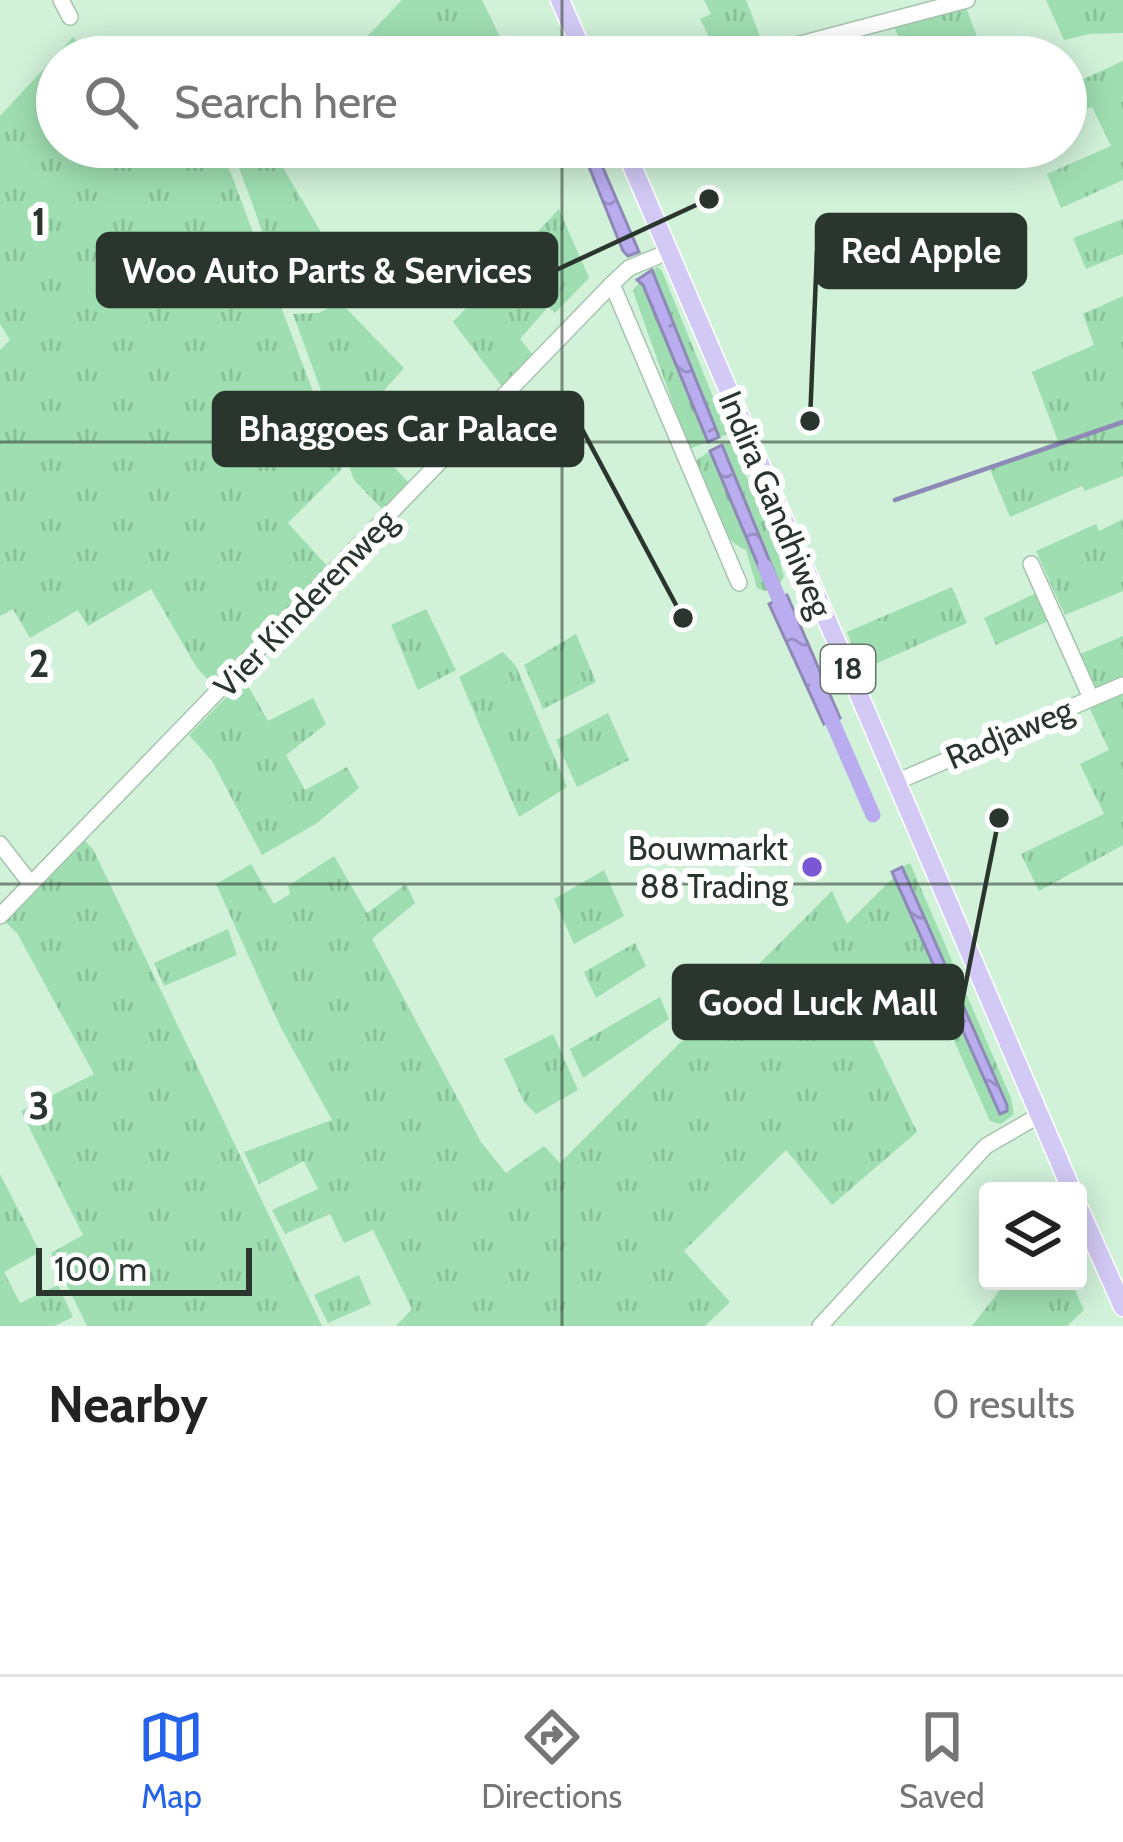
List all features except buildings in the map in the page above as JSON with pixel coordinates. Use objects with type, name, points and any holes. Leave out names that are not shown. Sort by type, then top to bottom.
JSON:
[{"type":"main road","points":[[560,0],[576,36]]},
{"type":"main road","name":"Indira Gandhiweg","points":[[631,168],[661,255],[1068,1182]]},
{"type":"main road","points":[[1087,1226],[1123,1307]]},
{"type":"street","points":[[61,0],[70,17]]},
{"type":"street","points":[[831,36],[967,0]]},
{"type":"street","name":"Vier Kinderenweg","points":[[0,916],[612,284],[629,268],[661,255]]},
{"type":"street","points":[[612,284],[739,583]]},
{"type":"street","points":[[1031,564],[1091,698]]},
{"type":"street","name":"Radjaweg","points":[[896,782],[1123,685]]},
{"type":"street","points":[[0,844],[31,884]]},
{"type":"street","points":[[820,1326],[986,1146],[1038,1116]]},
{"type":"green space","points":[[402,0],[482,0],[500,36],[368,36]]},
{"type":"green space","points":[[704,0],[746,0],[760,36],[708,36],[700,19],[711,14]]},
{"type":"green space","points":[[1046,0],[1123,0],[1123,33],[1062,36]]},
{"type":"green space","points":[[966,8],[977,36],[898,36],[894,25]]},
{"type":"green space","points":[[1123,61],[1123,180],[1061,208],[1047,174],[1061,168],[1087,168],[1087,156],[1111,146],[1092,107],[1087,109],[1087,77]]},
{"type":"green space","points":[[36,77],[36,168],[229,168],[342,469],[288,523],[329,568],[213,685],[197,668],[151,589],[88,626],[78,610],[30,638],[13,609],[0,616],[0,350],[10,340],[0,324],[0,116]]},
{"type":"green space","points":[[239,168],[283,168],[336,258],[363,260],[321,304],[299,305],[287,298]]},
{"type":"green space","points":[[559,209],[589,278],[555,313],[548,307],[520,339],[534,356],[503,388],[453,322]]},
{"type":"green space","points":[[1123,219],[1123,254],[1086,269],[1073,238]]},
{"type":"green space","points":[[658,267],[728,434],[719,437],[652,270]]},
{"type":"green space","points":[[639,283],[708,442],[689,449],[633,291]]},
{"type":"green space","points":[[1123,296],[1123,476],[1085,491],[1082,486],[1010,517],[989,467],[1058,441],[1032,372],[1094,345],[1083,314]]},
{"type":"green space","points":[[340,302],[404,368],[368,408],[392,465],[409,483],[383,510],[354,480],[293,314],[319,313]]},
{"type":"green space","points":[[731,441],[783,561],[784,577],[779,584],[722,445]]},
{"type":"green space","points":[[710,451],[765,591],[757,588],[746,550],[727,535],[708,499],[695,461]]},
{"type":"green space","points":[[1123,519],[1123,591],[1065,615],[1036,551],[1096,524],[1099,531]]},
{"type":"green space","points":[[952,587],[967,623],[862,670],[847,632]]},
{"type":"green space","points":[[1036,593],[1048,621],[996,645],[984,618]]},
{"type":"green space","points":[[426,609],[456,670],[418,690],[391,625]]},
{"type":"green space","points":[[576,634],[596,682],[543,709],[524,665]]},
{"type":"green space","points":[[1123,636],[1123,680],[1094,692],[1078,655]]},
{"type":"green space","points":[[503,652],[516,666],[567,787],[519,817],[459,677]]},
{"type":"green space","points":[[244,679],[268,721],[313,698],[326,724],[286,755],[305,790],[347,767],[359,788],[317,823],[262,855],[212,761],[189,735]]},
{"type":"green space","points":[[1123,692],[1123,845],[1039,891],[1021,854],[1104,814],[1080,764],[1109,750],[1089,707]]},
{"type":"green space","points":[[608,713],[629,760],[577,787],[556,740]]},
{"type":"green space","points":[[84,840],[93,849],[322,1326],[87,1326],[51,1253],[83,1235],[21,1111],[94,1074],[17,933],[4,921]]},
{"type":"green space","points":[[334,856],[367,913],[406,884],[415,903],[372,939],[481,1142],[506,1173],[544,1146],[560,1163],[832,891],[847,924],[894,877],[1000,1114],[1007,1105],[902,867],[910,863],[1014,1114],[1001,1124],[990,1121],[940,1009],[872,1039],[917,1132],[832,1205],[786,1150],[684,1251],[730,1302],[705,1326],[396,1326],[412,1309],[373,1230],[344,1243],[330,1214],[285,1234],[272,1210],[318,1189],[304,1161],[259,1184],[244,1152],[332,1120],[281,1028],[216,884],[251,864],[274,904],[290,894],[288,886]]},
{"type":"green space","points":[[604,870],[624,916],[574,944],[554,899]]},
{"type":"green space","points":[[228,929],[237,955],[164,986],[154,963]]},
{"type":"green space","points":[[635,943],[646,966],[596,998],[584,972]]},
{"type":"green space","points":[[660,997],[669,1019],[583,1078],[570,1049]]},
{"type":"green space","points":[[553,1034],[578,1090],[536,1114],[524,1102],[504,1059]]},
{"type":"green space","points":[[0,1174],[40,1252],[4,1272],[20,1303],[58,1285],[73,1317],[54,1326],[0,1326]]},
{"type":"green space","points":[[359,1275],[371,1304],[328,1323],[314,1295]]},
{"type":"green space","points":[[1000,1290],[1075,1290],[1084,1310],[1067,1326],[972,1326]]},
{"type":"water","points":[[589,168],[603,168],[639,252],[628,256]]},
{"type":"water","points":[[652,270],[719,437],[708,442],[637,280]]},
{"type":"water","points":[[722,445],[779,584],[768,589],[710,451]]},
{"type":"water","points":[[787,595],[840,718],[824,724],[769,604]]},
{"type":"water","points":[[902,867],[1007,1105],[1007,1111],[1000,1114],[892,872]]},
{"type":"waterway","points":[[895,500],[1123,422]]},
{"type":"waterway","points":[[765,567],[787,617]]},
{"type":"waterway","points":[[825,705],[873,815]]},
{"type":"place","name":"Woo Auto Parts & Services","points":[[709,199]]},
{"type":"place","name":"Red Apple","points":[[810,421]]},
{"type":"place","name":"Bhaggoes Car Palace","points":[[683,618]]},
{"type":"place","name":"Good Luck Mall","points":[[999,818]]},
{"type":"place","name":"Bouwmarkt 88 Trading","points":[[812,867]]}]
